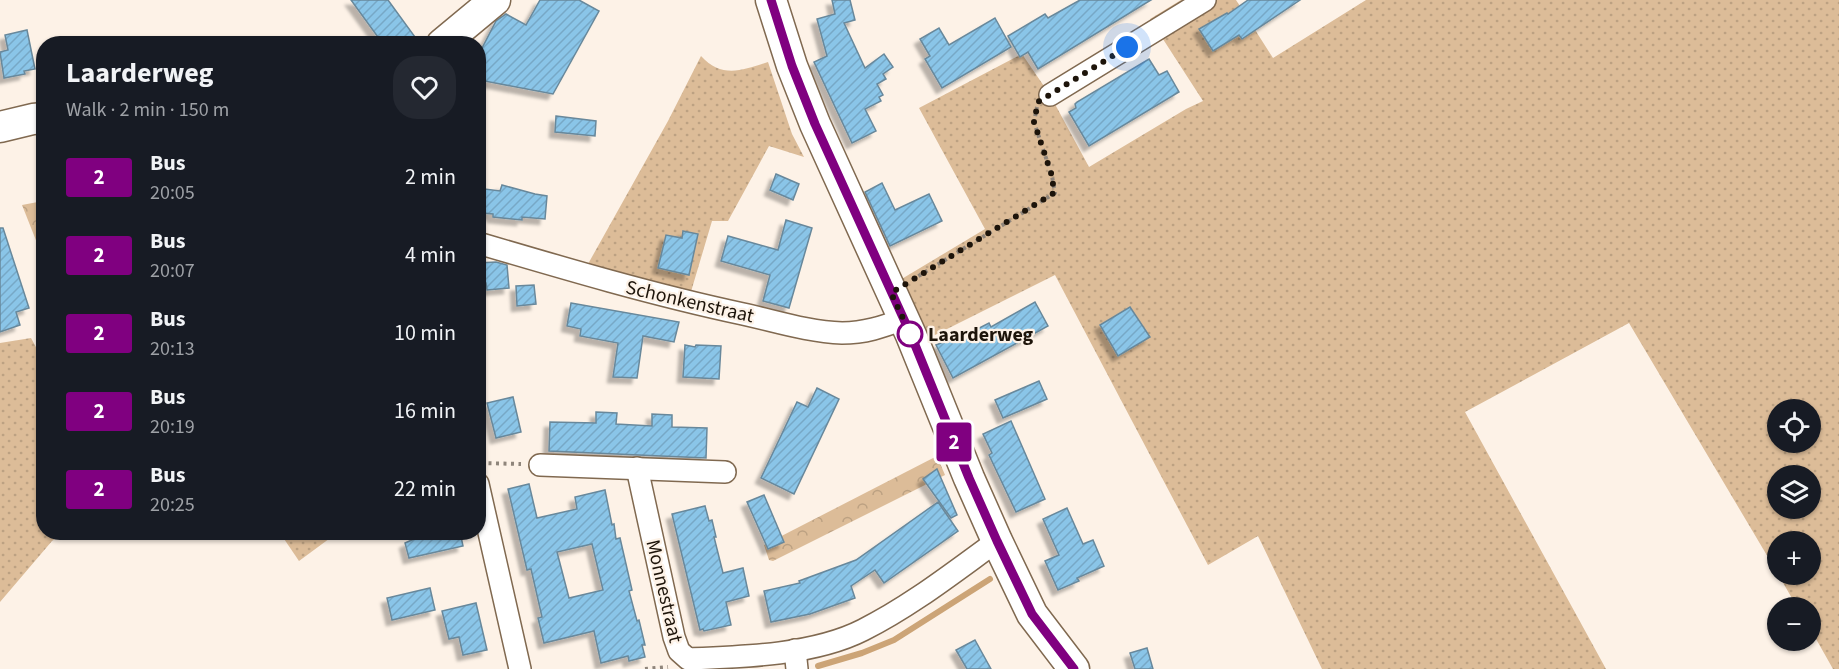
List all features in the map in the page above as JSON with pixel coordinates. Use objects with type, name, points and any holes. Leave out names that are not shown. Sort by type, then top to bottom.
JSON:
[{"type":"street","points":[[452,36],[495,0]]},
{"type":"street","points":[[771,0],[792,66],[815,124],[904,319],[997,541],[1032,614],[1074,669]]},
{"type":"street","points":[[1050,95],[1205,0]]},
{"type":"street","points":[[0,127],[36,118]]},
{"type":"street","name":"Schonkenstraat","points":[[486,245],[600,280],[708,307],[819,331],[842,333],[869,331],[904,319]]},
{"type":"street","points":[[540,465],[724,472]]},
{"type":"street","name":"Monnestraat","points":[[637,468],[679,651],[688,659],[776,653],[796,659],[817,646],[861,631],[903,608],[997,541]]},
{"type":"street","points":[[486,519],[520,669]]},
{"type":"path","points":[[891,293],[1054,193],[1052,176],[1034,122],[1038,102],[1050,95]]},
{"type":"path","points":[[486,463],[540,465]]},
{"type":"green space","points":[[1181,0],[1236,0],[1273,58],[1366,0],[1839,0],[1839,669],[1833,669],[1821,648],[1821,597],[1791,597],[1784,585],[1821,585],[1821,531],[1767,531],[1767,556],[1629,323],[1465,412],[1606,669],[1322,669],[1258,536],[1208,565],[1055,275],[921,342],[895,283],[985,229],[919,108],[1022,54],[1050,95],[1089,167],[1203,101],[1150,19]]},
{"type":"green space","points":[[701,56],[717,68],[733,71],[768,62],[792,134],[804,157],[769,146],[728,221],[712,221],[690,295],[588,264],[668,121]]},
{"type":"green space","points":[[36,202],[36,240],[22,205]]},
{"type":"green space","points":[[31,338],[36,347],[36,540],[53,540],[0,602],[0,343]]},
{"type":"green space","points":[[937,456],[945,475],[773,561],[769,560],[764,545]]},
{"type":"green space","points":[[285,540],[328,540],[299,561]]},
{"type":"building","points":[[351,0],[388,0],[414,36],[377,36]]},
{"type":"building","points":[[540,0],[579,0],[599,11],[553,94],[486,81],[486,40],[496,21],[506,14],[526,25]]},
{"type":"building","points":[[832,0],[850,0],[855,20],[844,23],[865,68],[884,54],[893,67],[883,74],[886,79],[877,84],[883,95],[879,97],[881,101],[865,109],[876,131],[852,143],[814,62],[827,56],[817,19],[835,14]]},
{"type":"building","points":[[1080,0],[1151,0],[1038,69],[1028,52],[1020,57],[1008,36],[1045,14],[1048,18]]},
{"type":"building","points":[[1248,0],[1300,0],[1242,39],[1239,35],[1213,51],[1199,29],[1228,14]]},
{"type":"building","points":[[995,18],[1011,47],[942,88],[925,59],[930,56],[920,39],[939,28],[949,45]]},
{"type":"building","points":[[27,30],[35,69],[24,71],[25,74],[4,78],[0,52],[8,50],[5,35]]},
{"type":"building","points":[[1149,59],[1159,75],[1167,71],[1179,92],[1089,146],[1069,112],[1076,108],[1077,102]]},
{"type":"building","points":[[556,116],[596,121],[595,136],[555,132]]},
{"type":"building","points":[[776,174],[799,184],[793,200],[770,190]]},
{"type":"building","points":[[882,183],[895,210],[929,194],[942,221],[890,246],[865,192]]},
{"type":"building","points":[[502,185],[547,196],[545,219],[522,217],[522,220],[493,217],[493,214],[486,213],[486,189],[500,191]]},
{"type":"building","points":[[786,220],[812,228],[789,308],[763,301],[770,275],[721,261],[728,236],[778,250]]},
{"type":"building","points":[[0,228],[3,228],[29,308],[16,312],[20,325],[0,332]]},
{"type":"building","points":[[683,231],[698,234],[689,275],[658,268],[666,235],[682,238]]},
{"type":"building","points":[[486,263],[507,265],[509,288],[487,290]]},
{"type":"building","points":[[534,285],[536,304],[517,306],[516,286]]},
{"type":"building","points":[[1035,302],[1048,326],[953,378],[936,345],[958,336],[960,338],[989,323],[991,327]]},
{"type":"building","points":[[571,303],[679,322],[674,342],[643,336],[637,378],[613,377],[618,343],[580,336],[581,329],[567,326]]},
{"type":"building","points":[[1130,307],[1150,337],[1118,356],[1100,325]]},
{"type":"building","points":[[685,345],[721,346],[719,379],[683,377]]},
{"type":"building","points":[[1039,381],[1047,399],[1003,418],[995,400]]},
{"type":"building","points":[[817,388],[839,399],[794,494],[761,478],[797,402],[808,407]]},
{"type":"building","points":[[513,397],[521,432],[496,438],[487,403]]},
{"type":"building","points":[[596,412],[617,413],[616,424],[652,426],[652,414],[672,415],[672,427],[707,428],[706,458],[549,451],[550,422],[596,423]]},
{"type":"building","points":[[1011,421],[1045,499],[1016,512],[989,455],[992,453],[983,434]]},
{"type":"building","points":[[937,469],[957,515],[951,518],[923,479]]},
{"type":"building","points":[[529,484],[537,518],[577,509],[575,497],[605,490],[616,539],[620,538],[632,590],[629,591],[645,645],[642,645],[645,657],[629,661],[628,656],[601,663],[594,631],[544,643],[538,618],[542,617],[531,569],[527,570],[508,489]],"holes":[[[592,544],[603,590],[569,598],[557,552]]]},
{"type":"building","points":[[764,495],[784,542],[768,549],[747,502]]},
{"type":"building","points":[[938,502],[958,531],[884,583],[875,570],[851,586],[855,598],[810,614],[771,622],[764,591],[800,583],[799,581],[856,560]]},
{"type":"building","points":[[705,506],[709,521],[712,520],[723,573],[743,568],[749,596],[726,602],[731,625],[704,631],[700,630],[672,514]]},
{"type":"building","points":[[1067,508],[1083,544],[1093,540],[1104,566],[1077,578],[1079,581],[1058,590],[1045,561],[1059,555],[1043,519]]},
{"type":"building","points":[[412,540],[462,540],[463,546],[409,558],[405,543]]},
{"type":"building","points":[[430,588],[435,610],[392,620],[387,598]]},
{"type":"building","points":[[476,603],[487,650],[463,655],[459,637],[449,639],[442,611]]},
{"type":"building","points":[[975,640],[991,669],[967,669],[956,650]]},
{"type":"building","points":[[1147,648],[1153,669],[1135,669],[1130,653]]},
{"type":"waterway","points":[[818,666],[862,653],[894,640],[990,579]]},
{"type":"bus line","name":"2","points":[[771,0],[792,66],[815,124],[911,335],[997,541],[1032,614],[1074,669]]},
{"type":"place","name":"Laarderweg","points":[[910,334]]},
{"type":"route","points":[[910,334],[891,293],[1054,193],[1052,176],[1034,122],[1038,102],[1127,47]]}]
